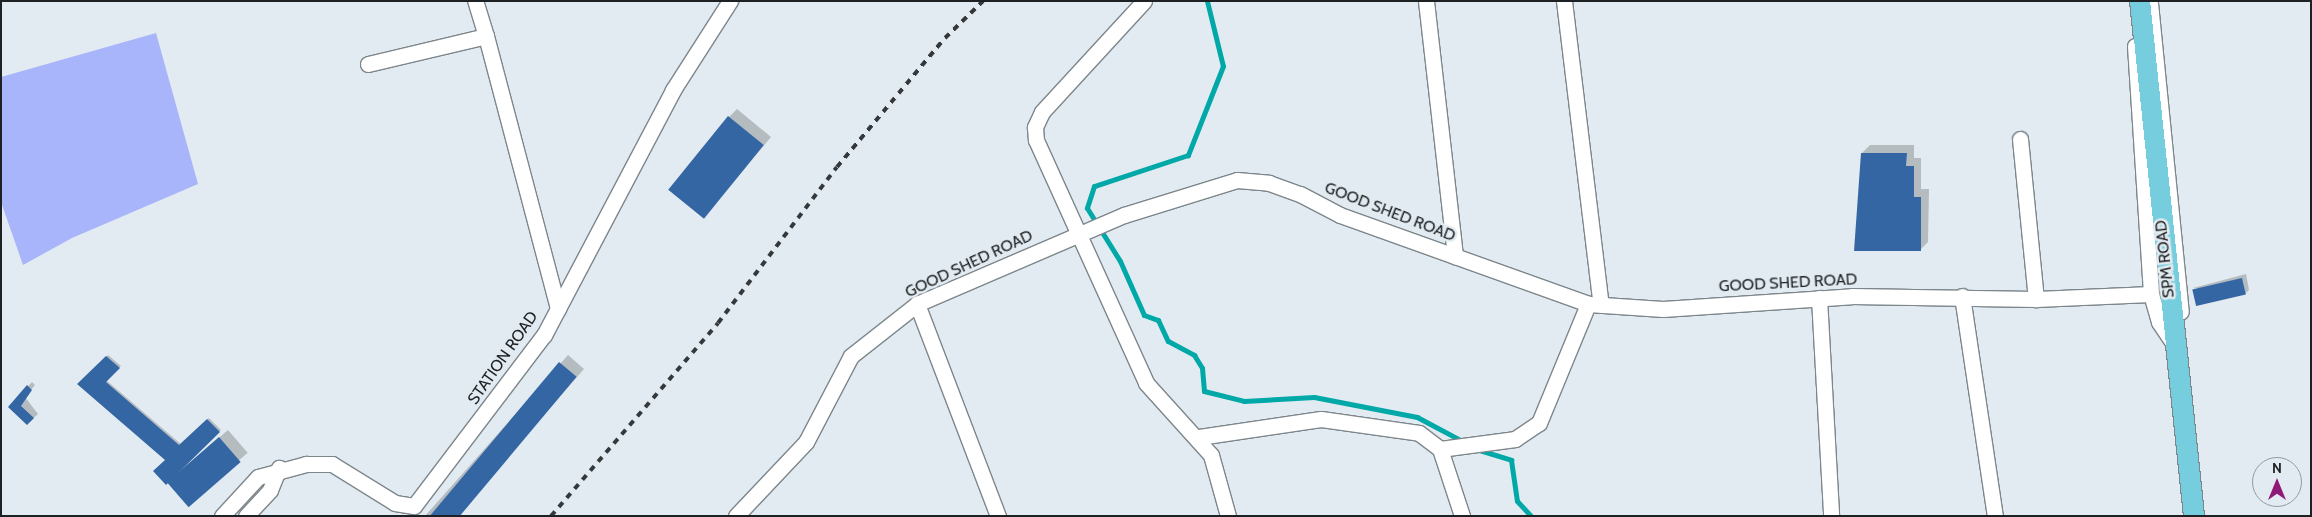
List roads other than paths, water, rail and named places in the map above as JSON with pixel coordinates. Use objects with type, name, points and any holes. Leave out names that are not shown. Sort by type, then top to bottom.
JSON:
[{"type":"main road","name":"SPM ROAD","points":[[2140,1],[2173,343],[2194,516]]},
{"type":"street","points":[[475,1],[486,36],[558,309]]},
{"type":"street","name":"STATION ROAD","points":[[222,516],[258,477],[279,468],[332,464],[395,503],[414,506],[544,336],[673,90],[730,1]]},
{"type":"street","points":[[1144,1],[1042,112],[1035,126],[1039,147],[1085,231],[1146,382],[1200,437],[1211,455],[1228,516]]},
{"type":"street","points":[[1426,1],[1454,256]]},
{"type":"street","points":[[1440,449],[1515,439],[1539,424],[1594,305],[1564,1]]},
{"type":"street","points":[[2130,1],[2151,294],[2159,322],[2173,343]]},
{"type":"street","points":[[2150,1],[2180,288],[2181,320],[2173,343]]},
{"type":"street","points":[[368,64],[486,36]]},
{"type":"street","points":[[2020,139],[2036,298]]},
{"type":"street","name":"GOOD SHED ROAD","points":[[736,516],[806,442],[851,356],[917,304],[1107,222],[1210,185],[1237,180],[1269,183],[1454,256],[1594,305],[1663,309],[1819,298],[1962,296],[2036,298],[2151,294]]},
{"type":"street","points":[[1962,296],[1995,516]]},
{"type":"street","points":[[1819,298],[1831,516]]},
{"type":"street","points":[[917,304],[998,516]]},
{"type":"street","points":[[1200,437],[1321,419],[1418,433],[1440,449],[1462,516]]},
{"type":"street","points":[[246,516],[270,490],[279,468]]},
{"type":"waterway","points":[[1207,1],[1223,66],[1188,155],[1094,186],[1087,208],[1120,261],[1144,315],[1158,320],[1168,341],[1194,355],[1202,368],[1204,391],[1244,401],[1314,397],[1417,417],[1464,442]]},
{"type":"waterway","points":[[1476,449],[1511,460],[1517,501],[1531,516]]},
{"type":"railway","points":[[551,516],[718,323],[837,167],[945,38],[983,1]]}]
